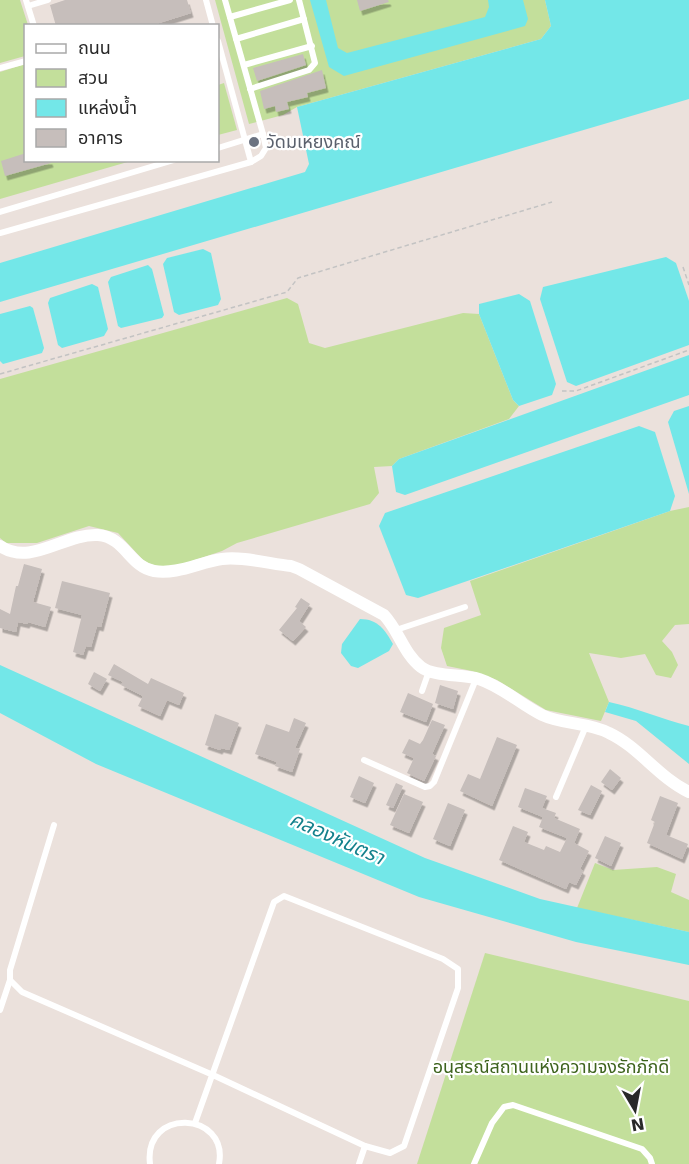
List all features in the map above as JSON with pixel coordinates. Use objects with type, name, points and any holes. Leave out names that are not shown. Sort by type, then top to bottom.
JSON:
[{"type":"street","points":[[0,546],[9,551],[33,552],[97,535],[114,538],[132,559],[151,571],[177,570],[223,558],[291,566],[308,572],[384,615],[396,630],[411,657],[422,668],[476,678],[492,684],[543,716],[606,731],[626,741],[664,776],[689,792]]},
{"type":"lane","points":[[33,24],[27,3],[48,0]]},
{"type":"lane","points":[[206,0],[212,24]]},
{"type":"lane","points":[[0,233],[251,162],[261,156],[266,148],[263,134],[225,0]]},
{"type":"lane","points":[[230,17],[290,0]]},
{"type":"lane","points":[[250,89],[309,70],[315,63],[299,0]]},
{"type":"lane","points":[[236,39],[304,19]]},
{"type":"lane","points":[[219,45],[251,162]]},
{"type":"lane","points":[[243,65],[312,46]]},
{"type":"lane","points":[[0,68],[24,62]]},
{"type":"lane","points":[[219,148],[263,134]]},
{"type":"lane","points":[[0,212],[167,162]]},
{"type":"lane","points":[[396,630],[465,608]]},
{"type":"lane","points":[[422,691],[429,671]]},
{"type":"lane","points":[[364,760],[425,787],[430,786],[434,782],[476,678]]},
{"type":"lane","points":[[556,797],[586,726]]},
{"type":"lane","points":[[0,1010],[54,825]]},
{"type":"lane","points":[[10,980],[22,992],[213,1075],[365,1146],[390,1153],[404,1146],[458,988],[458,969],[443,959],[284,896],[274,902],[213,1075],[195,1123]]},
{"type":"lane","points":[[474,1164],[492,1123],[504,1107],[513,1105],[642,1149],[652,1164]]},
{"type":"lane","points":[[150,1164],[152,1143],[159,1132],[176,1123],[195,1123],[206,1129],[214,1137],[219,1149],[219,1164]]},
{"type":"lane","points":[[359,1164],[365,1146]]},
{"type":"path","points":[[0,374],[287,292],[298,278],[552,202]]},
{"type":"path","points":[[683,267],[689,285]]},
{"type":"path","points":[[562,391],[576,391],[689,350]]},
{"type":"green space","points":[[0,0],[20,0],[28,24],[24,24],[24,56],[0,63]]},
{"type":"green space","points":[[215,0],[545,0],[551,26],[541,39],[297,107],[283,115],[249,124]]},
{"type":"green space","points":[[24,64],[24,162],[128,162],[0,199],[0,72]]},
{"type":"green space","points":[[224,83],[237,130],[219,135],[219,85]]},
{"type":"green space","points":[[287,298],[298,304],[309,343],[325,348],[463,313],[479,314],[513,400],[519,406],[509,419],[399,459],[392,466],[374,467],[379,493],[370,504],[237,543],[222,551],[177,566],[158,567],[144,561],[118,533],[89,526],[37,543],[6,543],[0,538],[0,379]]},
{"type":"green space","points":[[689,507],[689,624],[675,625],[662,641],[672,652],[678,665],[671,678],[656,675],[645,654],[621,658],[589,653],[609,702],[601,721],[546,710],[497,680],[472,671],[447,666],[441,648],[444,628],[481,615],[470,581],[670,511]]},
{"type":"green space","points":[[595,863],[613,870],[657,867],[676,874],[671,892],[689,900],[689,932],[577,908]]},
{"type":"green space","name":"อนุสรณ์สถานแห่งความจงรักภักดี","points":[[485,953],[689,1001],[689,1164],[417,1164]]},
{"type":"water","points":[[310,0],[326,0],[338,48],[347,53],[485,17],[489,7],[488,0],[523,0],[528,19],[525,26],[344,76],[329,67]]},
{"type":"water","points":[[545,0],[689,0],[689,99],[0,302],[0,263],[305,172],[309,164],[297,107],[541,39],[551,26]]},
{"type":"water","points":[[203,249],[211,253],[221,299],[218,305],[179,315],[174,312],[163,264],[167,258]]},
{"type":"water","points":[[666,257],[676,263],[689,301],[689,345],[576,386],[567,382],[540,299],[543,287]]},
{"type":"water","points":[[148,265],[152,269],[164,315],[162,318],[121,328],[118,326],[108,282],[111,277]]},
{"type":"water","points":[[92,284],[98,287],[108,329],[104,336],[62,348],[58,345],[48,303],[50,298]]},
{"type":"water","points":[[519,294],[530,301],[556,384],[552,395],[519,406],[513,400],[479,314],[479,304]]},
{"type":"water","points":[[30,306],[33,308],[44,348],[42,353],[3,364],[0,361],[0,314]]},
{"type":"water","points":[[689,355],[689,395],[405,495],[396,492],[392,466],[399,459]]},
{"type":"water","points":[[689,406],[689,494],[668,422],[674,411]]},
{"type":"water","points":[[639,426],[655,432],[675,496],[670,511],[418,598],[406,595],[379,526],[385,513]]},
{"type":"water","points":[[360,619],[372,621],[380,626],[393,644],[389,651],[358,668],[351,666],[341,653],[342,644]]},
{"type":"water","name":"คลองหันตรา","points":[[0,665],[425,858],[540,899],[689,932],[689,965],[576,942],[419,897],[96,764],[0,713]]},
{"type":"water","points":[[609,702],[689,726],[689,764],[636,721],[605,712]]},
{"type":"building","points":[[65,0],[187,0],[191,13],[156,24],[55,24],[50,5]]},
{"type":"building","points":[[357,0],[388,0],[389,2],[360,11]]},
{"type":"building","points":[[303,54],[306,65],[257,81],[253,68]]},
{"type":"building","points":[[322,70],[326,88],[307,93],[308,97],[287,102],[289,109],[276,112],[275,106],[264,109],[260,91]]},
{"type":"building","points":[[24,154],[24,162],[51,163],[5,176],[1,161]]},
{"type":"building","points":[[24,564],[42,569],[33,602],[51,607],[45,627],[28,622],[27,624],[18,622],[16,632],[0,628],[0,609],[10,614]]},
{"type":"building","points":[[62,581],[110,593],[101,627],[97,626],[91,647],[86,646],[83,655],[73,652],[82,615],[55,608]]},
{"type":"building","points":[[301,598],[310,604],[299,621],[306,627],[293,641],[279,630],[297,608],[295,607]]},
{"type":"building","points":[[114,664],[148,684],[151,678],[184,693],[179,705],[167,700],[160,716],[138,706],[143,696],[121,685],[123,682],[108,675]]},
{"type":"building","points":[[94,672],[107,679],[100,691],[88,684]]},
{"type":"building","points":[[440,685],[458,691],[453,709],[435,703]]},
{"type":"building","points":[[408,693],[433,704],[426,722],[400,712]]},
{"type":"building","points":[[215,714],[239,723],[229,750],[221,748],[220,750],[205,745]]},
{"type":"building","points":[[294,718],[306,723],[295,748],[300,749],[292,772],[275,766],[277,762],[255,754],[266,724],[289,732]]},
{"type":"building","points":[[432,720],[445,725],[432,754],[436,756],[424,781],[407,773],[414,758],[402,753],[409,739],[420,744]]},
{"type":"building","points":[[497,737],[517,745],[492,806],[460,791],[468,774],[480,779]]},
{"type":"building","points":[[610,769],[621,778],[612,790],[601,782]]},
{"type":"building","points":[[359,776],[374,783],[365,803],[350,797]]},
{"type":"building","points":[[396,783],[403,786],[393,808],[386,805]]},
{"type":"building","points":[[591,785],[602,791],[590,815],[578,810]]},
{"type":"building","points":[[525,788],[547,796],[542,808],[556,813],[554,818],[580,829],[574,843],[589,851],[580,869],[583,871],[576,885],[569,882],[566,889],[499,860],[513,826],[528,832],[524,842],[544,850],[546,846],[560,852],[567,838],[539,827],[543,817],[518,807]]},
{"type":"building","points":[[404,794],[423,802],[409,833],[390,825]]},
{"type":"building","points":[[660,796],[678,803],[666,835],[688,844],[682,859],[647,843],[655,822],[651,820]]},
{"type":"building","points":[[448,803],[465,810],[450,846],[433,839]]},
{"type":"building","points":[[605,836],[621,843],[611,866],[595,858]]},
{"type":"place","name":"วัดมเหยงคณ์","points":[[254,142]]}]
